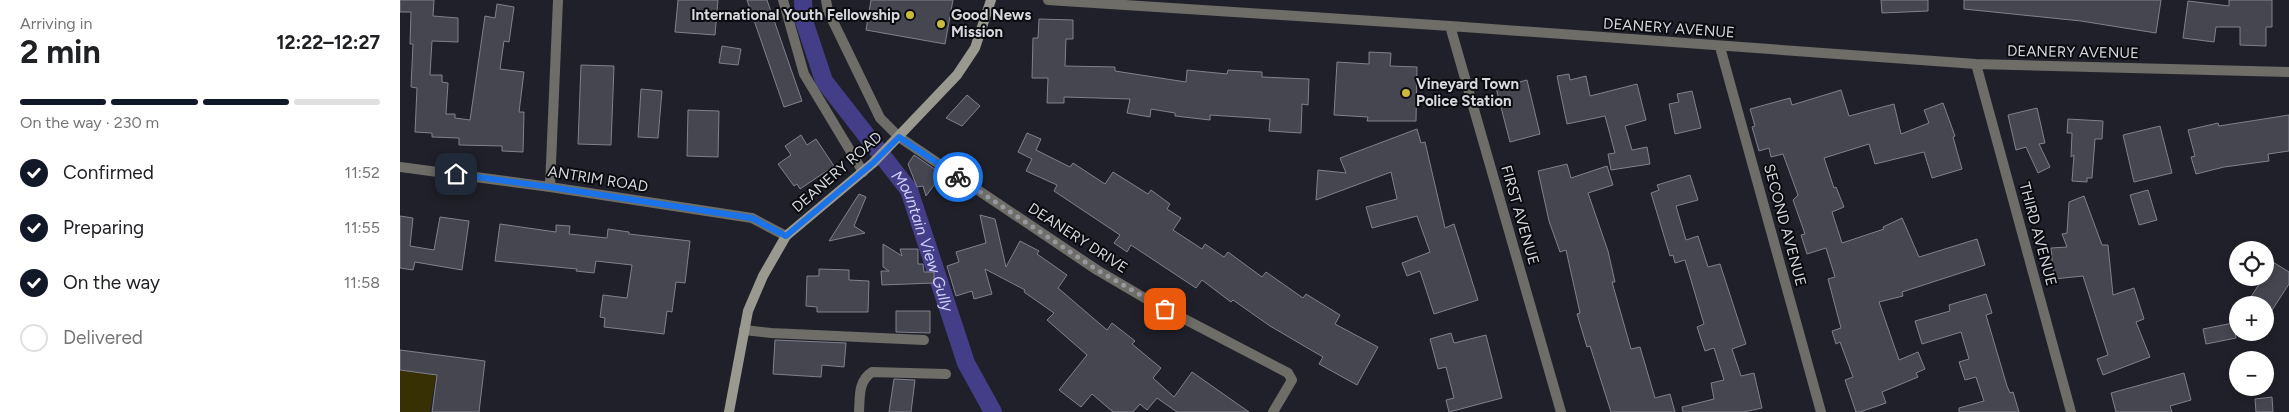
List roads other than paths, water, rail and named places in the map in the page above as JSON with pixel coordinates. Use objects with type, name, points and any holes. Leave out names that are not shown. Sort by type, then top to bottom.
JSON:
[{"type":"street","points":[[550,187],[558,0]]},
{"type":"street","points":[[783,0],[804,74],[863,172]]},
{"type":"street","points":[[826,0],[828,12],[880,118],[899,137]]},
{"type":"street","name":"DEANERY ROAD","points":[[729,412],[748,311],[762,276],[786,236],[873,163],[957,75],[975,48],[991,0]]},
{"type":"street","name":"DEANERY AVENUE","points":[[1048,0],[1450,26],[1976,64],[2289,72]]},
{"type":"street","name":"FIRST AVENUE","points":[[1450,26],[1561,412]]},
{"type":"street","name":"SECOND AVENUE","points":[[1720,47],[1821,412]]},
{"type":"street","name":"THIRD AVENUE","points":[[1976,64],[2071,412]]},
{"type":"street","name":"DEANERY DRIVE","points":[[899,137],[1105,275],[1148,300],[1288,373],[1292,380],[1273,412]]},
{"type":"street","name":"ANTRIM ROAD","points":[[400,167],[550,187],[752,218],[786,236]]},
{"type":"street","points":[[744,330],[924,340]]},
{"type":"street","points":[[859,412],[861,384],[865,377],[872,372],[946,374]]},
{"type":"waterway","name":"Mountain View Gully","points":[[803,0],[804,21],[824,81],[909,190],[966,363],[993,412]]},
{"type":"place","name":"International Youth Fellowship","points":[[910,15]]},
{"type":"place","name":"Good News Mission","points":[[941,24]]},
{"type":"place","name":"Vineyard Town Police Station","points":[[1406,93]]}]
